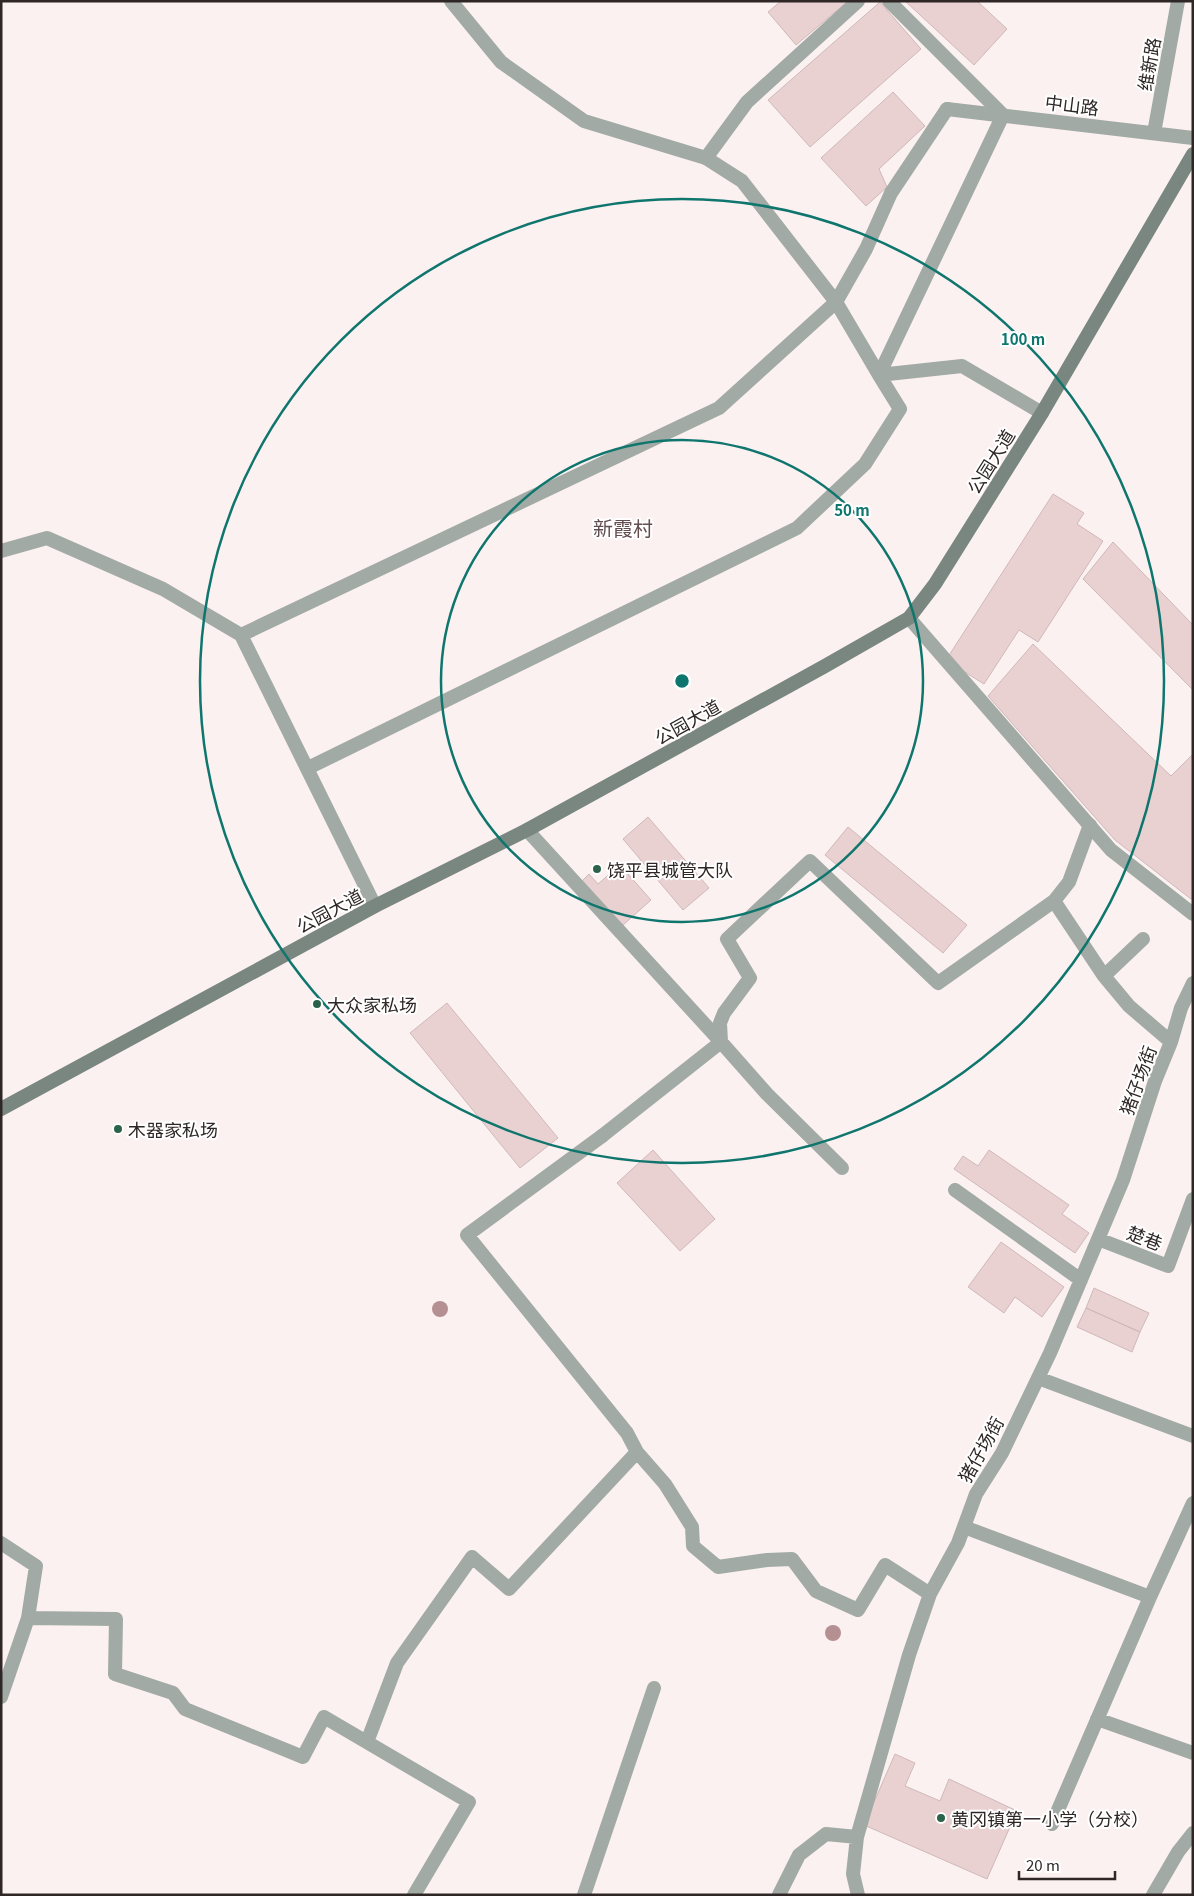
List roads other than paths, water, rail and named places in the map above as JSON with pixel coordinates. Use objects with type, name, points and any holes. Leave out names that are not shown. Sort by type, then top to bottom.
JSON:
[{"type":"main road","name":"公园大道","points":[[1,1109],[375,906],[527,830],[825,666],[908,618],[935,584],[1042,413],[1193,154]]},
{"type":"street","points":[[308,768],[796,528],[865,464],[900,409],[836,302],[742,181],[706,158],[584,121],[501,62],[451,1]]},
{"type":"street","points":[[706,158],[747,102],[858,1]]},
{"type":"street","points":[[879,375],[1003,115],[889,1]]},
{"type":"street","name":"维新路","points":[[1154,133],[1178,1]]},
{"type":"street","name":"中山路","points":[[836,302],[866,249],[891,194],[947,108],[1193,138]]},
{"type":"street","points":[[241,635],[719,408],[836,302]]},
{"type":"street","points":[[879,375],[962,366],[1042,413]]},
{"type":"street","points":[[1,551],[47,538],[163,589],[241,635],[375,906]]},
{"type":"street","points":[[908,618],[1111,850],[1193,914]]},
{"type":"street","points":[[721,1042],[720,1023],[724,1013],[750,978],[727,940],[810,861],[938,983],[1054,901],[1069,882],[1090,825]]},
{"type":"street","points":[[527,830],[767,1094],[842,1168]]},
{"type":"street","points":[[1054,901],[1104,976],[1129,1006],[1171,1042]]},
{"type":"street","points":[[1104,976],[1143,939]]},
{"type":"street","name":"猪仔场街","points":[[858,1895],[853,1874],[856,1837],[909,1655],[930,1594],[958,1543],[976,1494],[1002,1453],[1038,1378],[1081,1280],[1123,1180],[1155,1081],[1171,1042],[1181,1008],[1193,983]]},
{"type":"street","points":[[721,1042],[602,1136],[468,1235],[627,1434],[637,1452],[665,1484],[692,1526],[693,1546],[718,1567],[767,1560],[792,1559],[816,1591],[858,1610],[885,1565],[930,1594]]},
{"type":"street","points":[[955,1190],[1081,1280]]},
{"type":"street","name":"楚巷","points":[[1098,1239],[1168,1266],[1193,1199]]},
{"type":"street","points":[[1038,1378],[1193,1436]]},
{"type":"street","points":[[367,1742],[398,1663],[472,1557],[509,1589],[637,1452]]},
{"type":"street","points":[[1052,1824],[1193,1502]]},
{"type":"street","points":[[964,1527],[1150,1597]]},
{"type":"street","points":[[1,1543],[36,1566],[28,1618],[1,1697]]},
{"type":"street","points":[[28,1618],[116,1619],[114,1674],[173,1693],[185,1709],[304,1758],[324,1717],[468,1802],[414,1895]]},
{"type":"street","points":[[584,1895],[654,1688]]},
{"type":"street","points":[[1098,1719],[1193,1753]]},
{"type":"street","points":[[1153,1895],[1178,1852],[1193,1833]]},
{"type":"street","points":[[779,1895],[799,1855],[826,1834],[856,1837]]},
{"type":"place","name":"饶平县城管大队","points":[[597,869]]},
{"type":"place","name":"大众家私场","points":[[317,1004]]},
{"type":"place","name":"木器家私场","points":[[118,1129]]},
{"type":"place","name":"黄冈镇第一小学（分校）","points":[[941,1818]]},
{"type":"district","name":"新霞村","points":[[623,527]]}]
